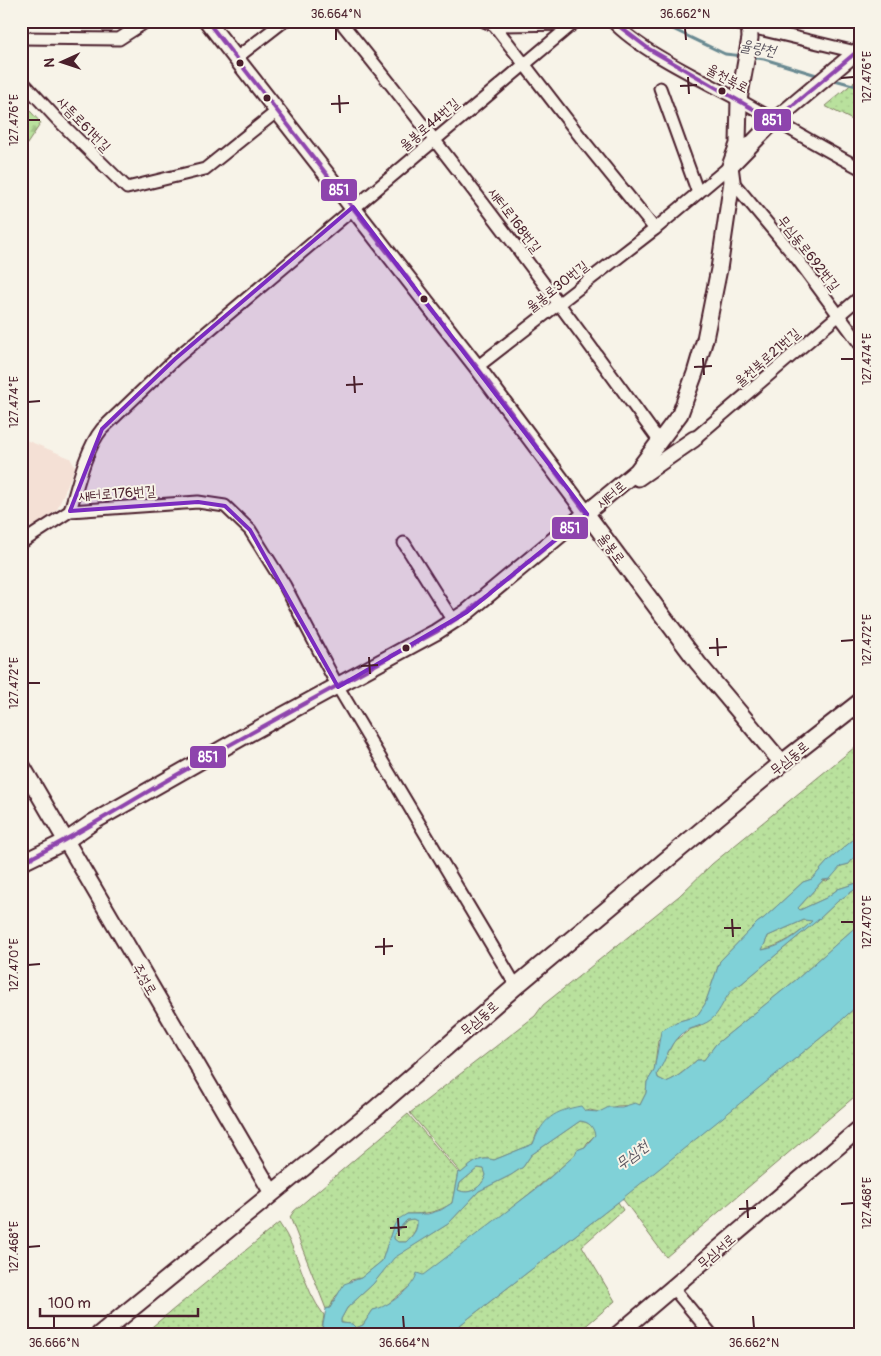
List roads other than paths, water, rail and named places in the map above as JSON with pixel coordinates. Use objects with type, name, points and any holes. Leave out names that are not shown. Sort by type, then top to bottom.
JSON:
[{"type":"main road","name":"무심동로","points":[[99,1335],[374,1110],[516,986],[782,763],[860,702]]},
{"type":"street","points":[[21,38],[119,39],[147,21]]},
{"type":"street","name":"율봉로","points":[[207,21],[276,112],[353,207],[477,367],[698,663],[782,763]]},
{"type":"street","points":[[235,59],[283,21]]},
{"type":"street","name":"새터로168번길","points":[[340,21],[435,139],[559,302],[660,442]]},
{"type":"street","name":"율천북로","points":[[612,21],[647,48],[715,89],[739,100],[860,168]]},
{"type":"street","points":[[726,21],[735,25],[751,26],[824,46],[859,51]]},
{"type":"street","points":[[489,23],[574,22]]},
{"type":"street","name":"율봉로44번길","points":[[70,511],[84,469],[98,434],[102,429],[175,359],[574,22]]},
{"type":"street","points":[[489,23],[524,64],[582,140],[655,229]]},
{"type":"street","name":"새터로","points":[[21,863],[66,841],[101,818],[453,621],[475,606],[637,471],[676,419],[695,373],[712,311],[731,174],[738,144],[739,100],[744,81],[751,26]]},
{"type":"street","points":[[731,174],[774,121],[859,51]]},
{"type":"street","name":"사뜸로61번길","points":[[21,80],[57,119],[127,188],[205,170],[276,112]]},
{"type":"street","points":[[660,88],[698,193]]},
{"type":"street","name":"율봉로30번길","points":[[477,367],[655,229],[698,193],[731,174]]},
{"type":"street","name":"무심동로692번길","points":[[731,174],[860,344]]},
{"type":"street","name":"율천북로21번길","points":[[694,439],[860,297]]},
{"type":"street","points":[[676,419],[676,434],[678,438],[686,441],[694,439]]},
{"type":"street","points":[[601,502],[694,439]]},
{"type":"street","name":"새터로176번길","points":[[21,543],[70,511],[198,502],[225,506],[250,530],[285,586],[338,686]]},
{"type":"street","points":[[404,543],[453,621]]},
{"type":"street","points":[[338,686],[516,986]]},
{"type":"street","name":"주성로","points":[[21,764],[272,1193]]},
{"type":"street","name":"무심서로","points":[[617,1335],[859,1132]]},
{"type":"street","points":[[673,1288],[712,1335]]},
{"type":"water","name":"무심천","points":[[860,834],[860,849],[849,864],[841,866],[830,879],[823,880],[798,908],[800,910],[826,898],[838,889],[860,882],[860,886],[838,901],[819,919],[732,990],[711,1020],[681,1034],[670,1048],[657,1074],[658,1078],[666,1082],[679,1075],[697,1060],[704,1060],[716,1044],[797,979],[860,923],[860,1003],[833,1028],[618,1202],[447,1335],[321,1335],[326,1309],[330,1308],[344,1284],[361,1278],[382,1261],[397,1220],[407,1214],[428,1214],[441,1210],[452,1203],[458,1172],[461,1173],[480,1160],[494,1160],[533,1144],[545,1122],[564,1110],[581,1106],[585,1111],[599,1112],[609,1107],[622,1107],[635,1103],[640,1105],[646,1093],[647,1082],[654,1071],[661,1031],[676,1022],[697,1016],[705,1004],[720,961],[757,923],[803,882],[812,879],[828,861]],"holes":[[[804,920],[812,921],[789,940],[762,950],[768,936]],[[580,1121],[586,1122],[592,1127],[595,1135],[585,1147],[577,1150],[575,1155],[540,1186],[423,1275],[417,1273],[406,1291],[393,1301],[373,1310],[363,1325],[356,1328],[352,1324],[341,1323],[347,1308],[373,1284],[394,1258],[448,1224],[479,1191],[523,1167],[531,1155]],[[478,1168],[484,1169],[486,1175],[479,1187],[471,1191],[462,1192],[458,1190],[460,1183]],[[413,1219],[417,1221],[416,1230],[406,1242],[398,1242],[394,1239],[394,1234],[407,1220]]]},
{"type":"waterway","name":"율량천","points":[[656,21],[725,54],[743,56]]},
{"type":"waterway","name":"율량천","points":[[751,57],[764,59],[820,76]]},
{"type":"waterway","name":"율량천","points":[[831,79],[860,87]]}]
